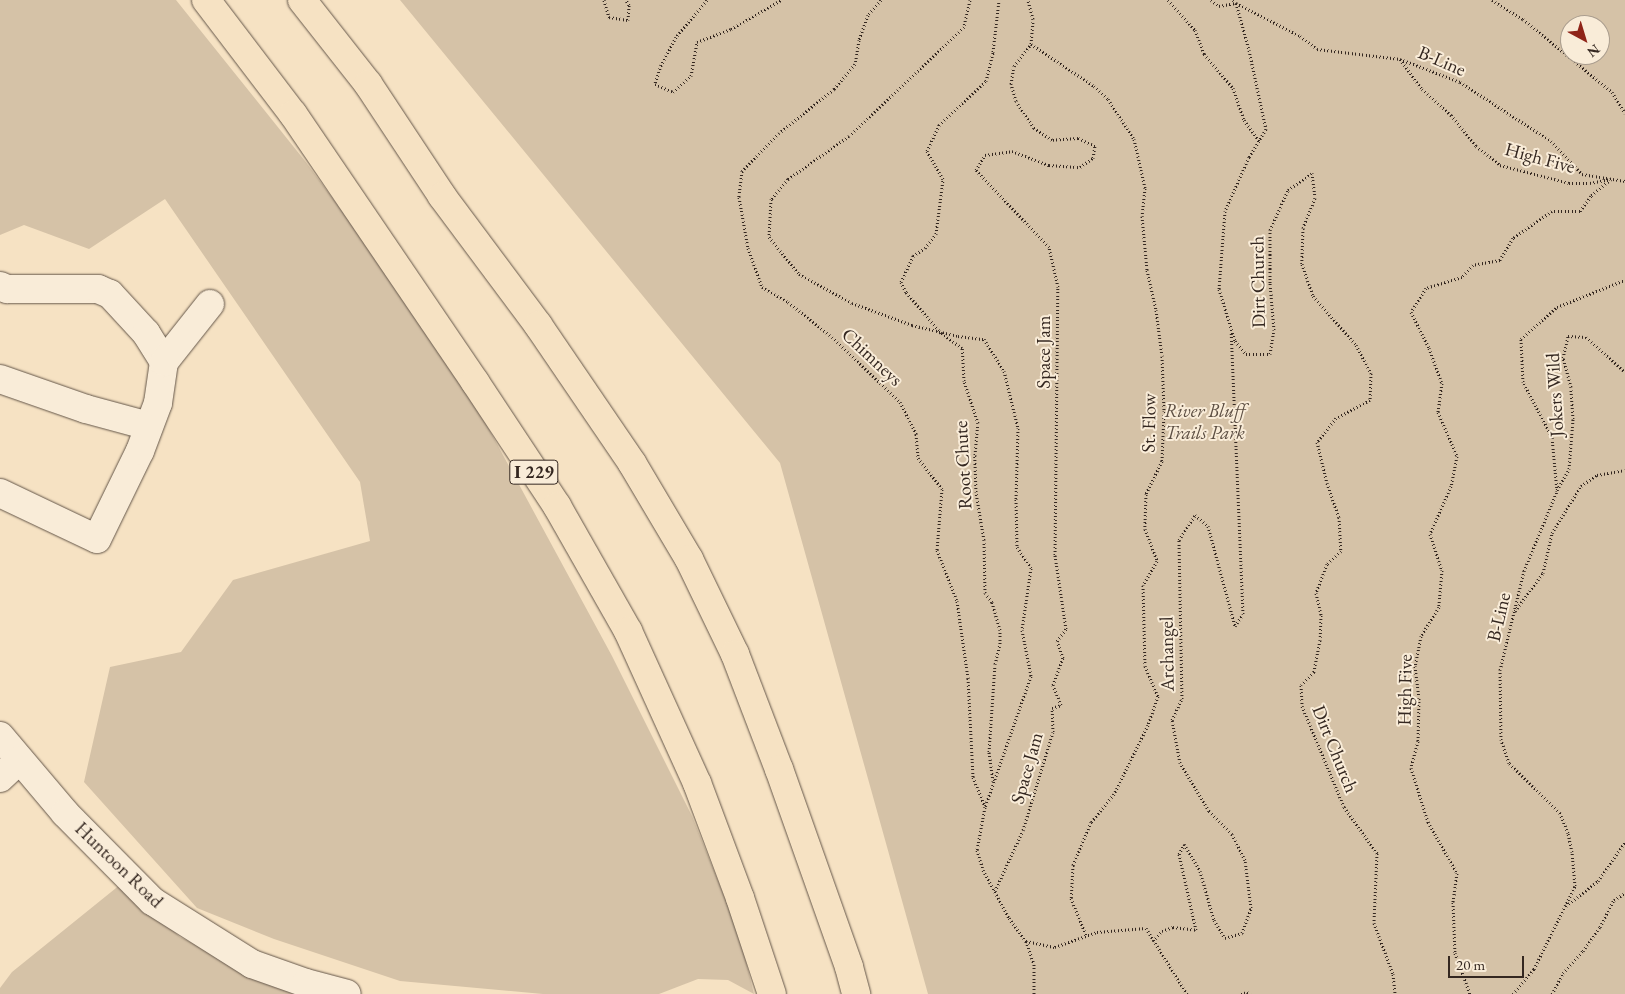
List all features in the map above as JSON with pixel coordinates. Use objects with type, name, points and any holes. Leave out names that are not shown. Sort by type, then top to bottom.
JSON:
[{"type":"highway","name":"I 229","points":[[206,0],[293,114],[475,382],[557,506],[628,630],[697,783],[740,898],[772,994]]},
{"type":"highway","points":[[302,0],[368,84],[442,196],[538,325],[632,463],[689,559],[735,654],[776,760],[849,967],[856,994]]},
{"type":"street","points":[[0,286],[7,289],[98,289],[110,294],[146,333],[164,362]]},
{"type":"street","points":[[0,493],[97,539],[140,451],[158,403],[164,362],[210,304]]},
{"type":"street","points":[[0,379],[86,409],[149,426]]},
{"type":"street","name":"Huntoon Road","points":[[0,736],[9,769],[152,901],[252,964],[306,983],[347,994]]},
{"type":"path","points":[[604,0],[609,17],[628,20],[629,5],[626,0]]},
{"type":"path","points":[[707,0],[676,38],[661,64],[655,84],[673,92],[691,76],[697,42],[730,29],[780,0]]},
{"type":"path","name":"Chimneys","points":[[881,0],[868,15],[859,40],[855,64],[834,89],[779,132],[742,171],[739,197],[748,248],[762,287],[788,302],[832,337],[900,402],[916,434],[918,458],[942,489],[937,550],[957,601],[968,678],[973,777],[985,806]]},
{"type":"path","points":[[970,0],[964,27],[849,136],[788,179],[772,200],[769,237],[799,274],[852,303],[912,325],[941,333],[984,339],[1004,371],[1018,428],[1017,546],[1031,568],[1022,630],[1031,676],[985,806],[977,850],[983,870],[1009,918],[1026,941],[1034,964],[1034,994]]},
{"type":"path","name":"Root Chute","points":[[993,782],[989,752],[995,664],[1000,644],[1000,630],[992,602],[985,593],[984,540],[976,492],[975,455],[978,423],[964,381],[962,348],[941,333],[906,292],[901,282],[913,256],[925,248],[936,234],[944,179],[926,151],[939,125],[986,81],[993,52],[999,0]]},
{"type":"path","points":[[1028,0],[1034,19],[1031,44]]},
{"type":"path","points":[[1168,0],[1195,30],[1204,54],[1233,88],[1244,120],[1259,141]]},
{"type":"path","name":"B-Line","points":[[1211,0],[1219,6],[1235,2],[1300,36],[1317,49],[1400,59],[1460,82],[1551,141],[1582,174],[1625,181]]},
{"type":"path","points":[[1492,0],[1523,18],[1612,92],[1625,113]]},
{"type":"path","name":"Dirt Church","points":[[1235,2],[1249,50],[1266,129],[1249,157],[1225,211],[1218,289],[1235,341],[1246,354],[1270,354],[1274,330],[1270,282],[1270,230],[1288,190],[1312,173],[1315,198],[1303,228],[1302,264],[1313,296],[1356,345],[1371,373],[1370,400],[1336,418],[1318,442],[1327,482],[1339,517],[1341,552],[1326,564],[1316,593],[1321,615],[1320,640],[1314,672],[1301,685],[1302,706],[1344,807],[1376,853],[1374,923],[1393,974],[1395,994]]},
{"type":"path","name":"Space Jam","points":[[995,892],[1023,830],[1053,732],[1052,708],[1060,705],[1053,685],[1063,658],[1057,640],[1066,629],[1055,555],[1058,287],[1049,248],[976,170],[984,155],[1012,151],[1048,165],[1080,168],[1093,158],[1095,146],[1078,138],[1052,140],[1034,128],[1016,101],[1011,84],[1014,66],[1031,44]]},
{"type":"path","name":"St. Flow","points":[[1031,44],[1094,86],[1108,99],[1134,139],[1145,188],[1142,216],[1147,270],[1156,310],[1162,356],[1164,411],[1162,461],[1146,494],[1145,529],[1157,561],[1143,585],[1145,666],[1158,696],[1148,725],[1114,794],[1091,822],[1073,865],[1070,898],[1086,936]]},
{"type":"path","name":"High Five","points":[[1400,59],[1422,89],[1451,115],[1476,146],[1500,165],[1569,183],[1590,183],[1611,179]]},
{"type":"path","name":"High Five","points":[[1470,994],[1455,953],[1453,902],[1457,873],[1428,822],[1411,768],[1418,741],[1419,698],[1415,666],[1421,636],[1439,607],[1442,570],[1430,534],[1451,486],[1457,456],[1438,412],[1442,382],[1429,348],[1411,312],[1426,288],[1462,277],[1473,265],[1500,260],[1512,238],[1552,211],[1580,211],[1591,196],[1611,179]]},
{"type":"path","name":"B-Line","points":[[1513,994],[1534,969],[1575,886],[1568,833],[1560,813],[1509,763],[1501,740],[1500,670],[1524,571],[1557,491],[1552,437],[1523,382],[1521,339],[1557,307],[1625,280]]},
{"type":"path","name":"Archangel","points":[[1153,941],[1162,930],[1174,927],[1196,930],[1179,854],[1184,844],[1200,871],[1214,920],[1225,938],[1242,933],[1251,908],[1245,860],[1232,834],[1209,811],[1180,763],[1172,720],[1182,699],[1179,540],[1195,515],[1208,526],[1235,626],[1243,614],[1231,329]]},
{"type":"path","name":"Jokers Wild","points":[[1557,491],[1569,469],[1573,419],[1571,387],[1563,358],[1568,336],[1586,337],[1625,372]]},
{"type":"path","points":[[1513,614],[1543,573],[1552,533],[1581,486],[1597,474],[1625,470]]},
{"type":"path","points":[[1564,908],[1598,880],[1625,842]]},
{"type":"path","points":[[1552,994],[1563,974],[1600,927],[1614,900],[1625,893]]},
{"type":"path","points":[[1026,941],[1055,947],[1097,932],[1146,928],[1187,994]]},
{"type":"path","points":[[1241,994],[1246,992],[1250,994]]},
{"type":"green space","points":[[0,0],[176,0],[305,161],[393,280],[484,420],[612,656],[692,816],[739,933],[754,994],[728,980],[698,979],[659,994],[543,994],[400,981],[274,939],[197,908],[84,782],[110,667],[181,652],[233,580],[370,541],[360,482],[165,199],[89,249],[24,225],[0,235]]},
{"type":"green space","name":"River Bluff Trails Park","points":[[400,0],[1625,0],[1625,994],[928,994],[780,463]]},
{"type":"green space","points":[[121,884],[180,937],[271,982],[318,994],[0,994],[0,988],[12,972]]}]
